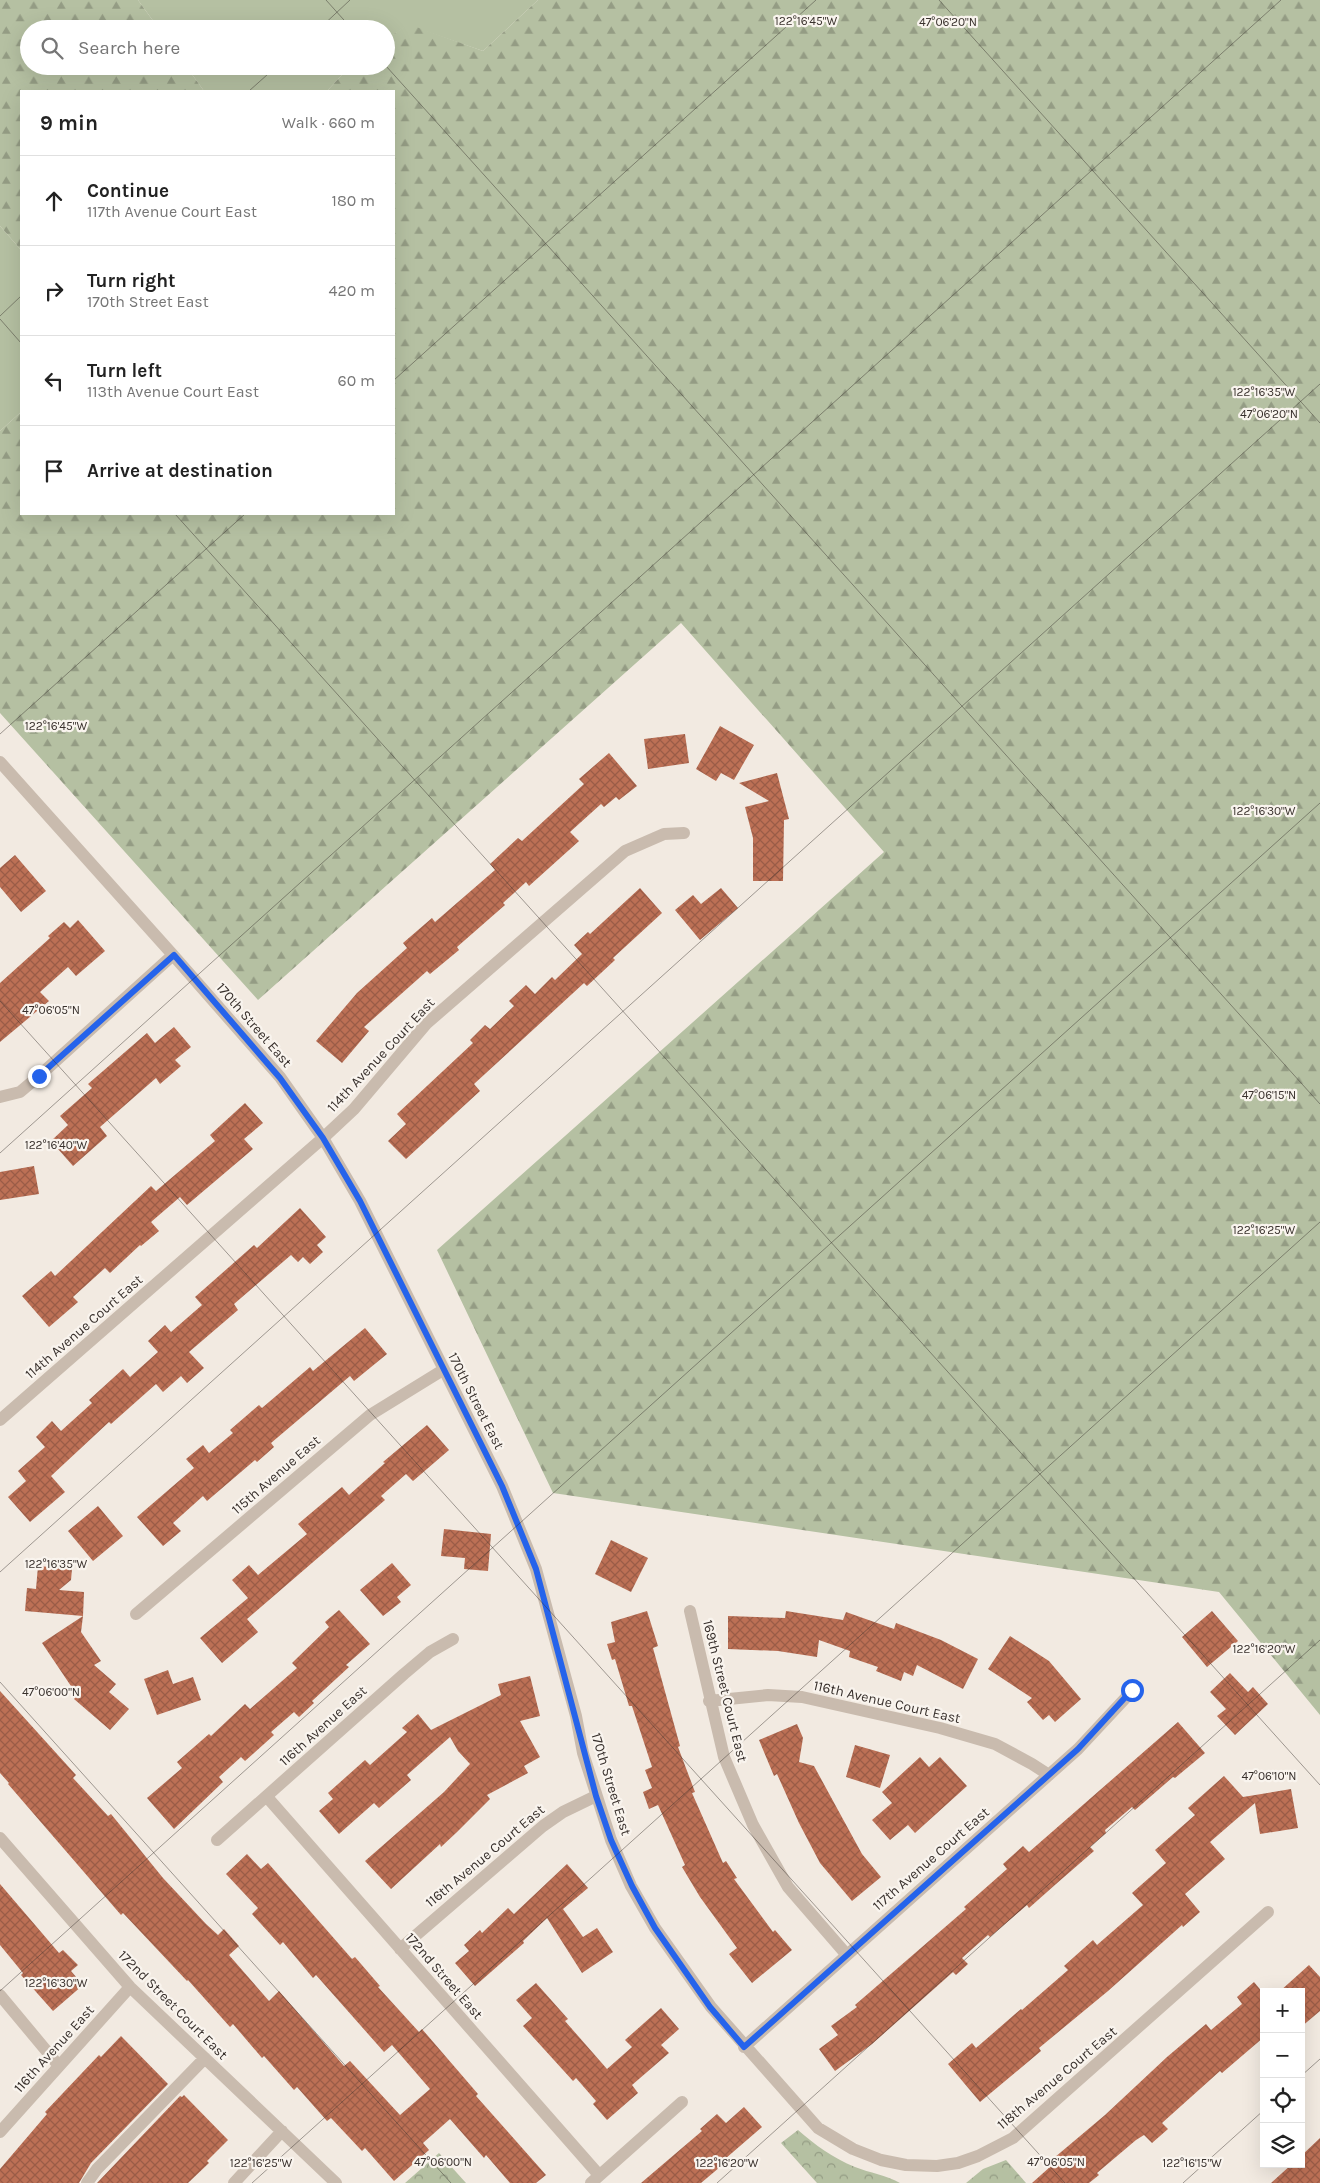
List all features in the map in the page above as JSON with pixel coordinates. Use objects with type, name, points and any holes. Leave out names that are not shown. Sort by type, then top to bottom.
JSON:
[{"type":"street","name":"170th Street East","points":[[0,762],[174,955],[280,1078],[323,1138],[360,1201],[502,1486],[536,1569],[596,1796],[611,1840],[632,1886],[655,1928],[710,2007],[807,2116]]},
{"type":"street","name":"114th Avenue Court East","points":[[0,1420],[323,1138],[354,1109],[426,1024],[625,850],[664,834],[684,833]]},
{"type":"street","points":[[0,1097],[20,1092],[174,955]]},
{"type":"street","name":"115th Avenue East","points":[[136,1614],[370,1415],[443,1370]]},
{"type":"street","name":"169th Street Court East","points":[[690,1611],[709,1701],[724,1757],[753,1825],[788,1887],[846,1954]]},
{"type":"street","name":"116th Avenue East","points":[[217,1840],[404,1674],[430,1652],[453,1639]]},
{"type":"street","name":"117th Avenue Court East","points":[[744,2047],[1078,1749],[1132,1690]]},
{"type":"street","name":"116th Avenue Court East","points":[[709,1701],[768,1695],[811,1699],[940,1728],[995,1744],[1049,1775]]},
{"type":"street","name":"116th Avenue Court East","points":[[400,1949],[543,1826],[563,1812],[596,1796]]},
{"type":"street","name":"172nd Street East","points":[[266,1797],[400,1949],[595,2179]]},
{"type":"street","name":"172nd Street Court East","points":[[0,1838],[130,1987],[336,2183]]},
{"type":"street","name":"118th Avenue Court East","points":[[807,2116],[818,2128],[830,2136],[853,2149],[881,2160],[906,2165],[938,2166],[958,2163],[978,2156],[1013,2138],[1268,1912]]},
{"type":"street","name":"116th Avenue East","points":[[0,2132],[130,1987]]},
{"type":"street","points":[[0,1995],[60,2066]]},
{"type":"street","points":[[87,2183],[97,2169],[205,2058]]},
{"type":"street","points":[[595,2179],[682,2102]]},
{"type":"street","points":[[234,2183],[282,2131]]},
{"type":"green space","points":[[0,0],[138,0],[152,20],[20,20],[20,75],[192,75],[203,90],[20,90],[20,249],[0,226]]},
{"type":"green space","points":[[138,0],[538,0],[483,51],[408,25],[395,34],[395,20],[152,20]]},
{"type":"green space","points":[[538,0],[1320,0],[1320,1715],[1219,1592],[553,1493],[437,1250],[884,852],[681,623],[258,1000],[0,713],[0,431],[20,413],[20,515],[395,515],[395,90],[328,90],[342,75],[395,75],[395,33],[408,24],[483,51]]},
{"type":"green space","points":[[192,75],[342,75],[328,90],[203,90]]},
{"type":"green space","points":[[0,226],[20,249],[20,413],[0,431]]},
{"type":"green space","points":[[798,2130],[839,2160],[900,2183],[817,2183],[781,2143]]},
{"type":"green space","points":[[439,2153],[466,2183],[405,2183]]},
{"type":"green space","points":[[1006,2160],[1026,2183],[966,2183],[983,2169]]},
{"type":"building","points":[[720,726],[754,745],[734,780],[721,773],[716,781],[696,769]]},
{"type":"building","points":[[685,734],[689,763],[648,769],[644,739]]},
{"type":"building","points":[[609,753],[637,786],[619,800],[616,797],[604,807],[601,804],[570,832],[579,841],[529,886],[526,882],[503,903],[505,905],[457,947],[459,950],[430,974],[427,971],[364,1027],[369,1031],[342,1063],[316,1041],[357,993],[407,948],[403,943],[432,918],[435,922],[495,870],[490,864],[518,838],[522,841],[584,784],[579,779]]},
{"type":"building","points":[[777,773],[789,819],[784,820],[783,881],[753,881],[753,838],[745,807],[769,801],[739,783]]},
{"type":"building","points":[[15,855],[46,891],[21,912],[0,887],[0,868]]},
{"type":"building","points":[[640,888],[662,913],[613,958],[615,960],[587,986],[584,983],[474,1084],[480,1091],[406,1159],[388,1141],[406,1124],[397,1114],[473,1043],[470,1040],[485,1025],[490,1029],[514,1006],[509,1001],[526,985],[535,994],[552,977],[555,980],[582,954],[574,945],[588,932],[590,934]]},
{"type":"building","points":[[721,888],[738,908],[700,940],[675,910],[693,895],[701,904]]},
{"type":"building","points":[[78,920],[105,951],[76,976],[68,967],[40,992],[49,1001],[0,1042],[0,983],[50,938],[48,936],[64,922],[70,928]]},
{"type":"building","points":[[174,1027],[191,1047],[175,1060],[181,1066],[160,1084],[156,1078],[100,1127],[107,1136],[73,1166],[51,1141],[68,1125],[60,1116],[92,1088],[88,1084],[147,1033],[155,1043]]},
{"type":"building","points":[[245,1103],[263,1123],[244,1139],[253,1149],[187,1205],[180,1197],[151,1222],[159,1231],[140,1245],[110,1273],[105,1268],[73,1297],[78,1302],[49,1327],[22,1296],[51,1271],[55,1276],[151,1186],[156,1191],[215,1141],[210,1135]]},
{"type":"building","points":[[34,1166],[39,1194],[0,1200],[0,1172]]},
{"type":"building","points":[[300,1208],[326,1237],[317,1245],[323,1252],[310,1264],[303,1257],[298,1262],[291,1255],[234,1304],[238,1310],[189,1352],[204,1368],[187,1383],[181,1376],[163,1392],[156,1384],[111,1424],[109,1422],[51,1476],[65,1492],[30,1522],[8,1497],[26,1481],[18,1471],[45,1447],[36,1437],[52,1421],[61,1431],[92,1403],[89,1400],[123,1369],[130,1377],[158,1352],[148,1341],[165,1325],[171,1332],[202,1305],[195,1297],[254,1245],[257,1248]]},
{"type":"building","points":[[365,1328],[387,1354],[354,1381],[350,1376],[271,1443],[274,1447],[257,1462],[255,1460],[207,1501],[203,1496],[173,1523],[181,1531],[163,1546],[137,1517],[194,1468],[186,1459],[203,1445],[209,1453],[233,1433],[230,1430],[259,1405],[262,1408],[310,1367],[313,1371]]},
{"type":"building","points":[[427,1425],[449,1450],[413,1481],[406,1474],[381,1496],[385,1500],[247,1619],[258,1632],[222,1663],[200,1638],[248,1598],[232,1580],[249,1565],[258,1575],[307,1534],[298,1524],[342,1487],[349,1495],[385,1463],[383,1462]]},
{"type":"building","points":[[98,1506],[123,1536],[93,1561],[68,1531]]},
{"type":"building","points":[[444,1529],[491,1534],[488,1571],[464,1569],[465,1558],[441,1556]]},
{"type":"building","points":[[611,1540],[648,1558],[631,1592],[595,1574]]},
{"type":"building","points":[[392,1563],[411,1585],[397,1597],[401,1602],[383,1616],[360,1590]]},
{"type":"building","points":[[38,1566],[72,1569],[71,1580],[59,1590],[84,1592],[83,1616],[25,1611],[27,1588],[36,1589]]},
{"type":"building","points":[[339,1610],[370,1644],[346,1665],[349,1667],[312,1701],[314,1703],[299,1717],[294,1712],[271,1732],[274,1735],[245,1761],[241,1757],[219,1777],[223,1782],[174,1829],[147,1798],[182,1768],[177,1762],[209,1734],[211,1736],[245,1704],[250,1709],[297,1668],[292,1663],[329,1627],[325,1622]]},
{"type":"building","points":[[647,1611],[658,1646],[653,1648],[680,1746],[678,1747],[695,1792],[692,1793],[723,1863],[726,1861],[737,1878],[734,1879],[773,1932],[775,1930],[792,1950],[752,1983],[729,1954],[737,1948],[700,1897],[682,1867],[685,1865],[658,1805],[649,1809],[643,1792],[652,1788],[645,1770],[652,1767],[632,1706],[629,1706],[615,1659],[612,1660],[607,1644],[615,1642],[611,1622]]},
{"type":"building","points":[[786,1611],[843,1620],[846,1612],[894,1629],[896,1623],[941,1640],[978,1659],[963,1689],[917,1665],[913,1676],[904,1672],[901,1681],[876,1671],[878,1667],[849,1657],[850,1651],[819,1640],[817,1657],[778,1651],[728,1649],[728,1616],[785,1618]]},
{"type":"building","points":[[1212,1611],[1238,1641],[1207,1667],[1182,1637]]},
{"type":"building","points":[[83,1616],[81,1632],[101,1661],[94,1665],[116,1684],[109,1692],[129,1709],[110,1730],[74,1699],[77,1695],[42,1643]]},
{"type":"building","points":[[1010,1636],[1049,1661],[1081,1699],[1055,1722],[1049,1715],[1043,1720],[1027,1702],[1032,1698],[988,1669]]},
{"type":"building","points":[[168,1670],[173,1684],[193,1677],[201,1700],[157,1715],[144,1679]]},
{"type":"building","points":[[1230,1673],[1248,1692],[1253,1687],[1268,1704],[1235,1735],[1217,1716],[1226,1709],[1210,1692]]},
{"type":"building","points":[[530,1676],[540,1716],[520,1721],[540,1757],[524,1766],[528,1773],[487,1795],[490,1799],[457,1832],[441,1847],[440,1844],[391,1889],[365,1861],[444,1792],[470,1764],[458,1751],[450,1737],[407,1775],[411,1780],[379,1808],[374,1803],[339,1834],[319,1811],[333,1799],[328,1793],[365,1760],[370,1765],[407,1732],[402,1728],[418,1714],[431,1730],[501,1695],[498,1684]]},
{"type":"building","points":[[0,1691],[76,1775],[73,1778],[108,1816],[111,1814],[163,1878],[206,1924],[218,1935],[224,1929],[239,1946],[229,1955],[269,2001],[279,1991],[344,2066],[350,2061],[400,2115],[430,2089],[392,2045],[384,2052],[316,1975],[313,1978],[283,1942],[280,1945],[252,1914],[258,1908],[226,1874],[247,1854],[261,1869],[268,1863],[352,1959],[355,1957],[380,1986],[378,1987],[419,2032],[422,2029],[478,2094],[476,2096],[546,2175],[536,2183],[510,2183],[486,2155],[484,2158],[450,2119],[423,2143],[429,2150],[394,2181],[365,2148],[362,2151],[331,2118],[327,2121],[297,2087],[294,2090],[264,2056],[262,2058],[233,2024],[230,2027],[188,1980],[123,1913],[121,1915],[8,1784],[0,1773]]},
{"type":"building","points":[[1178,1722],[1205,1753],[1175,1778],[1173,1777],[1135,1810],[1132,1807],[1105,1830],[1106,1833],[1090,1847],[1094,1851],[1029,1908],[1027,1905],[962,1958],[968,1964],[956,1975],[953,1972],[872,2044],[835,2071],[819,2049],[838,2035],[831,2026],[857,2007],[855,2005],[966,1909],[964,1907],[1007,1869],[1003,1864],[1023,1846],[1029,1852]]},
{"type":"building","points":[[797,1724],[803,1738],[799,1762],[814,1766],[862,1854],[881,1877],[852,1901],[820,1863],[799,1823],[777,1774],[774,1776],[759,1740]]},
{"type":"building","points":[[855,1745],[890,1755],[880,1788],[846,1777]]},
{"type":"building","points":[[920,1757],[929,1767],[940,1757],[967,1786],[915,1833],[908,1825],[890,1840],[872,1820],[892,1803],[882,1792]]},
{"type":"building","points":[[1224,1776],[1243,1797],[1291,1789],[1298,1828],[1260,1834],[1255,1803],[1210,1842],[1225,1859],[1185,1894],[1200,1912],[1183,1927],[1182,1925],[1108,1991],[1039,2048],[1041,2051],[980,2102],[948,2064],[972,2043],[976,2048],[1068,1970],[1064,1966],[1093,1940],[1097,1945],[1143,1905],[1132,1893],[1166,1863],[1155,1850],[1195,1815],[1188,1808]]},
{"type":"building","points":[[567,1864],[588,1888],[563,1909],[583,1937],[597,1928],[613,1952],[582,1973],[547,1918],[523,1941],[524,1943],[475,1986],[455,1963],[469,1951],[464,1945],[480,1930],[482,1933],[508,1908],[514,1914]]},
{"type":"building","points":[[0,1884],[59,1953],[63,1950],[78,1965],[71,1971],[83,1985],[53,2011],[21,1975],[23,1973],[0,1945]]},
{"type":"building","points":[[1309,1965],[1320,1977],[1320,2011],[1305,2024],[1305,1988],[1283,1988]]},
{"type":"building","points":[[1254,1982],[1260,1989],[1260,2040],[1222,2073],[1220,2071],[1162,2123],[1168,2129],[1152,2143],[1144,2135],[1136,2140],[1097,2173],[1099,2175],[1089,2183],[1032,2183],[1051,2166],[1048,2163],[1105,2115],[1167,2057],[1206,2024],[1211,2030],[1242,2004],[1237,1997]]},
{"type":"building","points":[[536,1983],[568,2019],[565,2021],[607,2069],[632,2047],[625,2040],[661,2008],[679,2029],[661,2045],[669,2053],[632,2085],[638,2093],[607,2120],[593,2104],[596,2101],[576,2078],[573,2081],[523,2026],[532,2018],[516,2000]]},
{"type":"building","points":[[121,2036],[168,2084],[91,2163],[79,2183],[0,2183],[0,2169],[47,2114],[45,2112],[99,2055],[101,2057]]},
{"type":"building","points":[[184,2095],[228,2140],[207,2161],[209,2163],[188,2183],[97,2183],[180,2096]]},
{"type":"building","points":[[744,2107],[762,2127],[718,2165],[720,2167],[701,2183],[641,2183],[702,2131],[700,2129],[717,2114],[726,2123]]},
{"type":"building","points":[[1320,2138],[1320,2183],[1271,2183],[1288,2168],[1305,2168],[1305,2152]]},
{"type":"route","points":[[39,1076],[174,955],[280,1078],[323,1138],[360,1201],[502,1486],[536,1569],[596,1796],[611,1840],[632,1886],[655,1928],[710,2007],[744,2047],[1078,1749],[1132,1690]]}]
